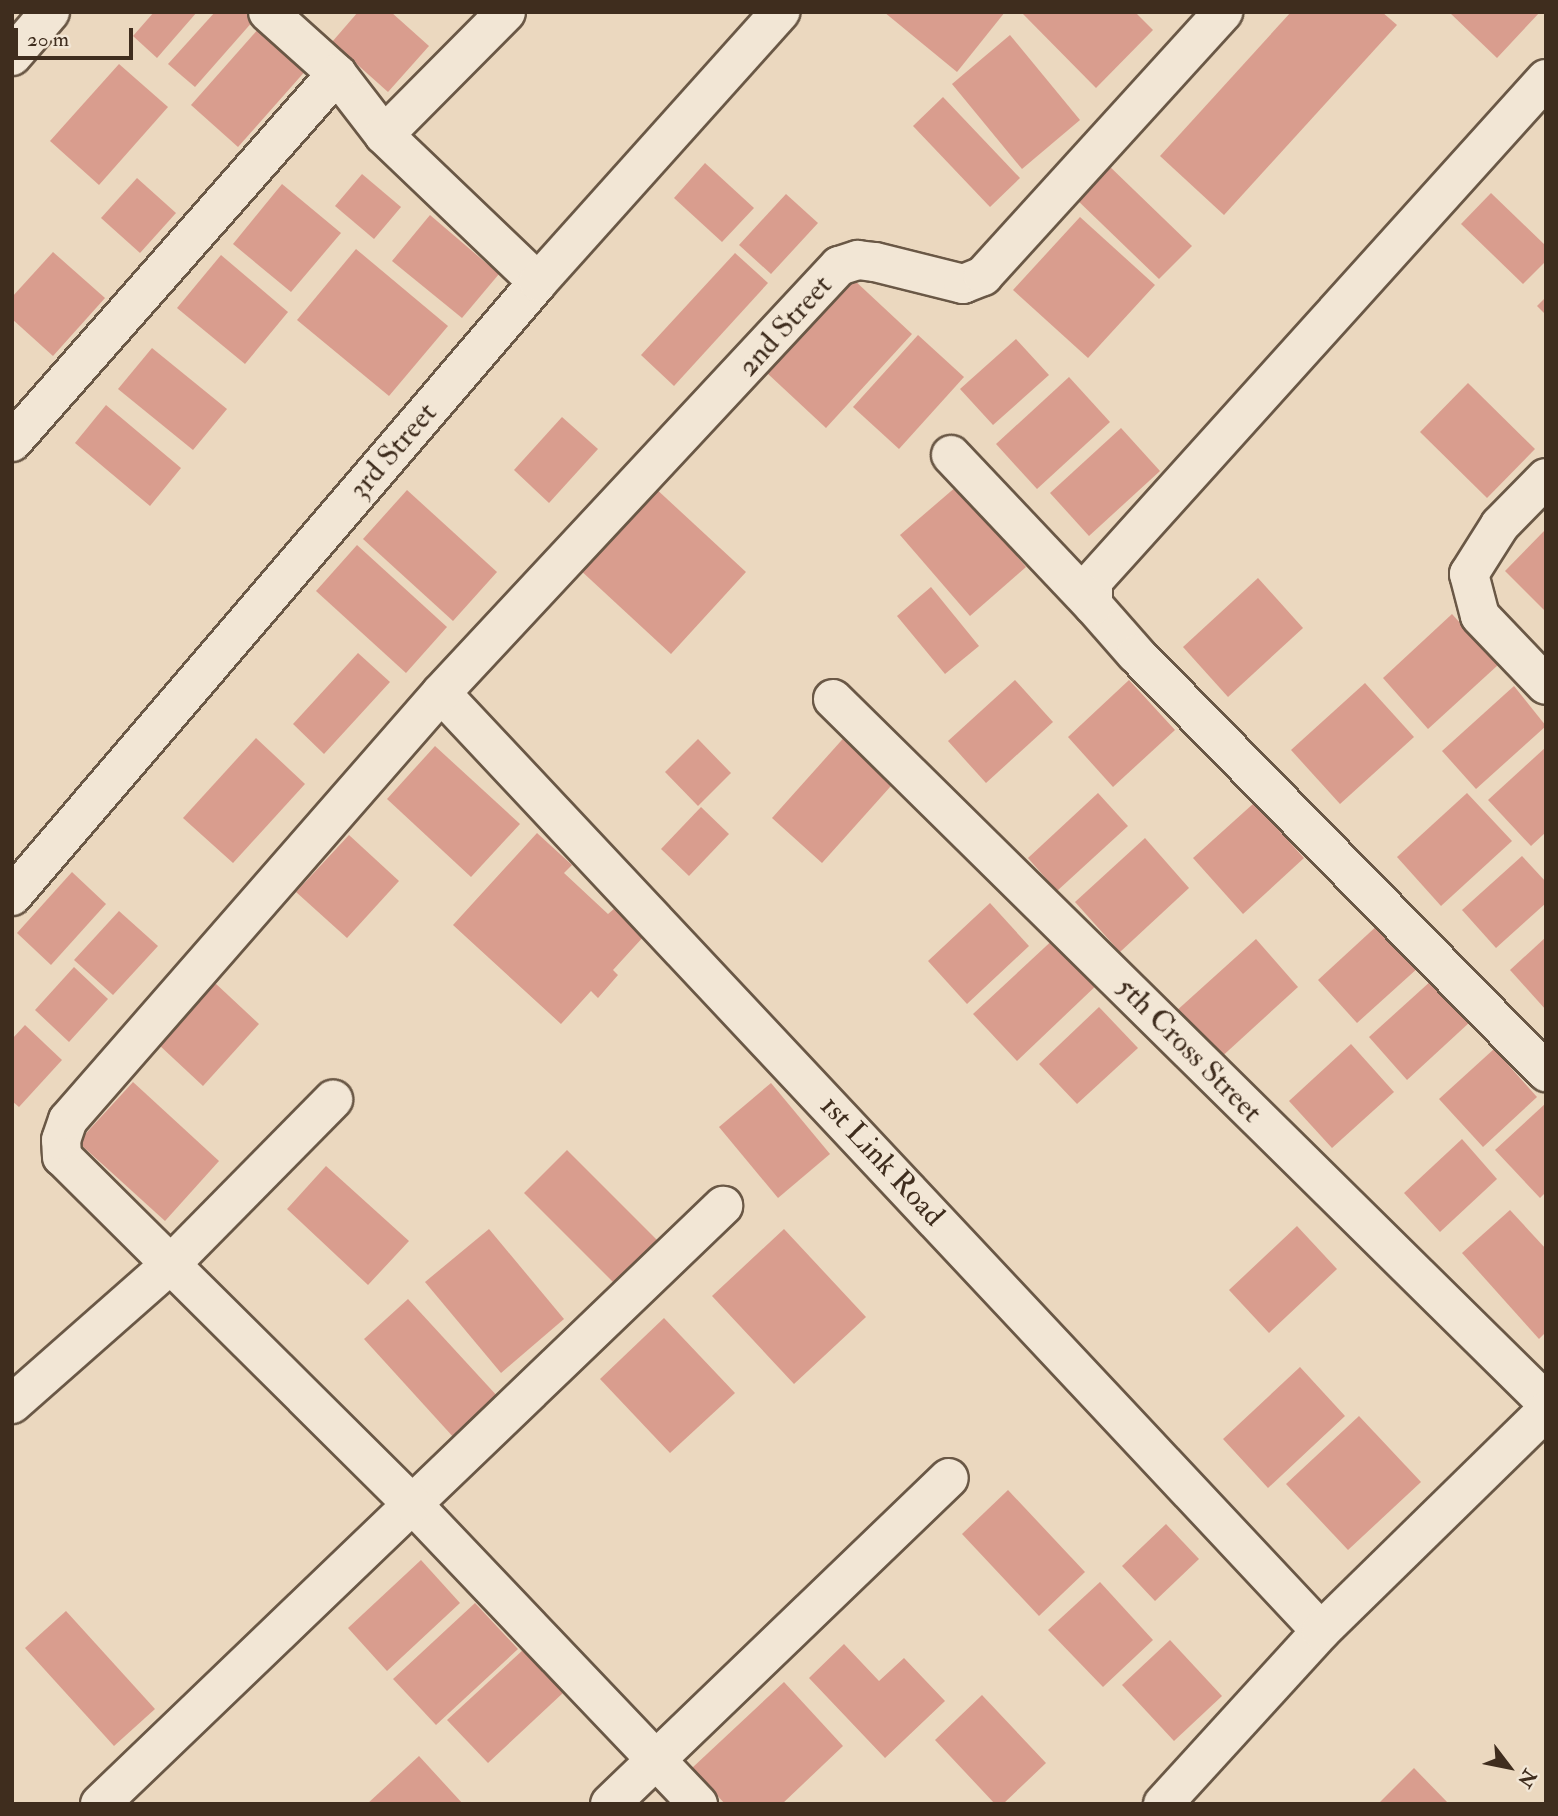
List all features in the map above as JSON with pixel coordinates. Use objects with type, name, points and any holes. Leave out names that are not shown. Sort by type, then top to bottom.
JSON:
[{"type":"street","points":[[12,57],[50,12]]},
{"type":"street","points":[[268,12],[337,74],[384,135],[538,282]]},
{"type":"street","points":[[384,135],[506,12]]},
{"type":"street","name":"3rd Street","points":[[12,895],[538,282],[780,12]]},
{"type":"street","name":"2nd Street","points":[[171,1264],[62,1157],[61,1140],[68,1121],[441,693],[839,266],[858,260],[875,262],[963,284],[983,276],[1223,12]]},
{"type":"street","points":[[12,442],[337,74]]},
{"type":"street","points":[[1093,605],[1093,581],[1546,79]]},
{"type":"street","points":[[951,455],[1546,1072]]},
{"type":"street","points":[[1546,478],[1500,525],[1469,574],[1480,616],[1546,685]]},
{"type":"street","name":"1st Link Road","points":[[441,693],[1321,1631]]},
{"type":"street","name":"5th Cross Street","points":[[832,699],[1546,1402]]},
{"type":"street","points":[[12,1404],[171,1264],[333,1100]]},
{"type":"street","points":[[100,1804],[723,1206]]},
{"type":"street","points":[[171,1264],[412,1504],[698,1804]]},
{"type":"street","points":[[1163,1804],[1321,1631],[1546,1411]]},
{"type":"street","points":[[610,1804],[949,1478]]},
{"type":"building","points":[[154,12],[197,12],[157,58],[133,36]]},
{"type":"building","points":[[215,12],[246,12],[254,20],[195,87],[168,64]]},
{"type":"building","points":[[358,12],[391,12],[429,46],[388,92],[332,42]]},
{"type":"building","points":[[884,12],[1005,12],[957,72]]},
{"type":"building","points":[[1021,12],[1135,12],[1153,30],[1096,88]]},
{"type":"building","points":[[1291,12],[1382,12],[1397,25],[1224,215],[1160,156]]},
{"type":"building","points":[[1449,12],[1540,12],[1497,58]]},
{"type":"building","points":[[268,18],[315,60],[238,147],[191,105]]},
{"type":"building","points":[[1010,35],[1080,120],[1022,169],[952,84]]},
{"type":"building","points":[[119,64],[168,107],[99,185],[50,141]]},
{"type":"building","points":[[943,97],[1020,178],[990,207],[913,126]]},
{"type":"building","points":[[1105,162],[1192,246],[1159,279],[1073,196]]},
{"type":"building","points":[[705,163],[754,208],[722,242],[674,198]]},
{"type":"building","points":[[362,174],[401,207],[374,239],[335,206]]},
{"type":"building","points":[[137,178],[176,213],[140,253],[101,218]]},
{"type":"building","points":[[282,184],[341,233],[291,292],[233,244]]},
{"type":"building","points":[[1491,193],[1546,246],[1546,261],[1523,284],[1461,224]]},
{"type":"building","points":[[786,194],[818,223],[771,274],[739,245]]},
{"type":"building","points":[[430,215],[499,274],[462,318],[392,261]]},
{"type":"building","points":[[1080,217],[1155,285],[1088,358],[1013,290]]},
{"type":"building","points":[[356,249],[448,326],[389,396],[297,320]]},
{"type":"building","points":[[53,252],[105,298],[53,356],[12,319],[12,297]]},
{"type":"building","points":[[735,253],[768,283],[674,386],[641,355]]},
{"type":"building","points":[[221,255],[288,312],[245,364],[177,308]]},
{"type":"building","points":[[853,279],[912,334],[826,428],[767,373]]},
{"type":"building","points":[[1546,297],[1546,315],[1537,306]]},
{"type":"building","points":[[918,335],[964,377],[899,449],[853,407]]},
{"type":"building","points":[[1016,339],[1049,375],[993,425],[960,389]]},
{"type":"building","points":[[152,348],[227,409],[193,450],[118,389]]},
{"type":"building","points":[[1069,377],[1110,422],[1037,489],[996,444]]},
{"type":"building","points":[[1468,383],[1535,449],[1487,498],[1420,432]]},
{"type":"building","points":[[106,405],[181,468],[150,506],[75,443]]},
{"type":"building","points":[[562,417],[598,449],[549,503],[514,470]]},
{"type":"building","points":[[1121,428],[1160,471],[1089,536],[1050,493]]},
{"type":"building","points":[[653,486],[746,572],[671,654],[578,568]]},
{"type":"building","points":[[957,486],[1026,567],[970,616],[900,535]]},
{"type":"building","points":[[407,490],[497,572],[453,621],[363,539]]},
{"type":"building","points":[[1546,529],[1546,612],[1505,571]]},
{"type":"building","points":[[357,545],[447,627],[406,673],[316,591]]},
{"type":"building","points":[[1258,578],[1303,628],[1228,697],[1183,647]]},
{"type":"building","points":[[931,587],[979,646],[945,674],[897,616]]},
{"type":"building","points":[[1452,614],[1498,665],[1428,729],[1383,678]]},
{"type":"building","points":[[358,653],[390,682],[324,754],[293,724]]},
{"type":"building","points":[[1015,680],[1053,722],[986,783],[948,741]]},
{"type":"building","points":[[1129,680],[1175,730],[1113,787],[1068,737]]},
{"type":"building","points":[[1365,683],[1414,737],[1340,804],[1291,750]]},
{"type":"building","points":[[1514,686],[1546,726],[1476,789],[1442,751]]},
{"type":"building","points":[[849,732],[899,777],[822,863],[772,818]]},
{"type":"building","points":[[256,738],[305,784],[233,863],[183,818]]},
{"type":"building","points":[[698,739],[731,773],[698,806],[665,772]]},
{"type":"building","points":[[435,746],[520,824],[471,877],[387,799]]},
{"type":"building","points":[[1546,747],[1546,832],[1531,846],[1488,800]]},
{"type":"building","points":[[1098,793],[1128,826],[1057,891],[1028,858]]},
{"type":"building","points":[[1467,793],[1512,841],[1441,906],[1397,857]]},
{"type":"building","points":[[1254,803],[1304,858],[1243,914],[1193,858]]},
{"type":"building","points":[[701,807],[729,834],[689,876],[661,849]]},
{"type":"building","points":[[537,833],[572,865],[564,873],[608,914],[615,908],[645,935],[613,970],[618,975],[598,998],[591,991],[561,1024],[453,925]]},
{"type":"building","points":[[349,835],[399,881],[347,938],[296,892]]},
{"type":"building","points":[[1145,838],[1189,888],[1120,952],[1075,902]]},
{"type":"building","points":[[1522,856],[1546,882],[1546,903],[1496,948],[1462,910]]},
{"type":"building","points":[[72,872],[106,904],[51,965],[17,933]]},
{"type":"building","points":[[990,903],[1029,946],[967,1004],[928,961]]},
{"type":"building","points":[[119,911],[158,946],[113,995],[74,960]]},
{"type":"building","points":[[1380,923],[1419,967],[1357,1023],[1318,980]]},
{"type":"building","points":[[1058,935],[1101,981],[1017,1061],[973,1014]]},
{"type":"building","points":[[1546,937],[1546,1010],[1510,970]]},
{"type":"building","points":[[1256,939],[1298,987],[1217,1061],[1174,1013]]},
{"type":"building","points":[[74,967],[108,999],[69,1042],[35,1010]]},
{"type":"building","points":[[1432,980],[1470,1022],[1407,1080],[1369,1037]]},
{"type":"building","points":[[214,982],[259,1024],[203,1086],[158,1044]]},
{"type":"building","points":[[1099,1007],[1138,1048],[1077,1104],[1039,1064]]},
{"type":"building","points":[[25,1025],[62,1060],[19,1107],[12,1101],[12,1039]]},
{"type":"building","points":[[1351,1044],[1394,1092],[1332,1148],[1289,1101]]},
{"type":"building","points":[[1494,1049],[1537,1097],[1483,1147],[1439,1099]]},
{"type":"building","points":[[133,1082],[219,1161],[165,1221],[78,1142]]},
{"type":"building","points":[[771,1083],[830,1154],[778,1198],[719,1127]]},
{"type":"building","points":[[1546,1103],[1546,1192],[1540,1198],[1495,1150]]},
{"type":"building","points":[[1462,1139],[1497,1179],[1440,1232],[1404,1193]]},
{"type":"building","points":[[567,1150],[662,1245],[619,1288],[524,1193]]},
{"type":"building","points":[[326,1166],[409,1241],[368,1285],[287,1209]]},
{"type":"building","points":[[1510,1210],[1546,1249],[1546,1332],[1539,1339],[1462,1253]]},
{"type":"building","points":[[1297,1226],[1337,1269],[1269,1333],[1229,1290]]},
{"type":"building","points":[[489,1229],[564,1319],[501,1373],[425,1282]]},
{"type":"building","points":[[784,1229],[866,1317],[794,1384],[712,1296]]},
{"type":"building","points":[[408,1299],[499,1398],[455,1439],[364,1339]]},
{"type":"building","points":[[664,1318],[735,1393],[670,1453],[600,1379]]},
{"type":"building","points":[[1300,1367],[1345,1416],[1268,1488],[1223,1439]]},
{"type":"building","points":[[1359,1416],[1421,1482],[1348,1550],[1286,1484]]},
{"type":"building","points":[[1008,1490],[1085,1572],[1039,1616],[962,1534]]},
{"type":"building","points":[[1166,1524],[1199,1559],[1155,1601],[1122,1566]]},
{"type":"building","points":[[421,1560],[460,1603],[387,1671],[348,1628]]},
{"type":"building","points":[[1100,1582],[1153,1640],[1103,1687],[1048,1630]]},
{"type":"building","points":[[475,1603],[518,1649],[436,1725],[393,1679]]},
{"type":"building","points":[[66,1611],[155,1709],[114,1746],[25,1648]]},
{"type":"building","points":[[1170,1640],[1222,1696],[1174,1741],[1122,1685]]},
{"type":"building","points":[[844,1644],[879,1681],[904,1658],[945,1701],[885,1758],[809,1678]]},
{"type":"building","points":[[524,1649],[564,1692],[488,1763],[447,1720]]},
{"type":"building","points":[[784,1682],[843,1746],[782,1804],[725,1804],[692,1768]]},
{"type":"building","points":[[982,1695],[1046,1763],[1003,1804],[995,1804],[935,1740]]},
{"type":"building","points":[[419,1756],[463,1804],[367,1804]]},
{"type":"building","points":[[1414,1768],[1449,1804],[1378,1804]]}]
